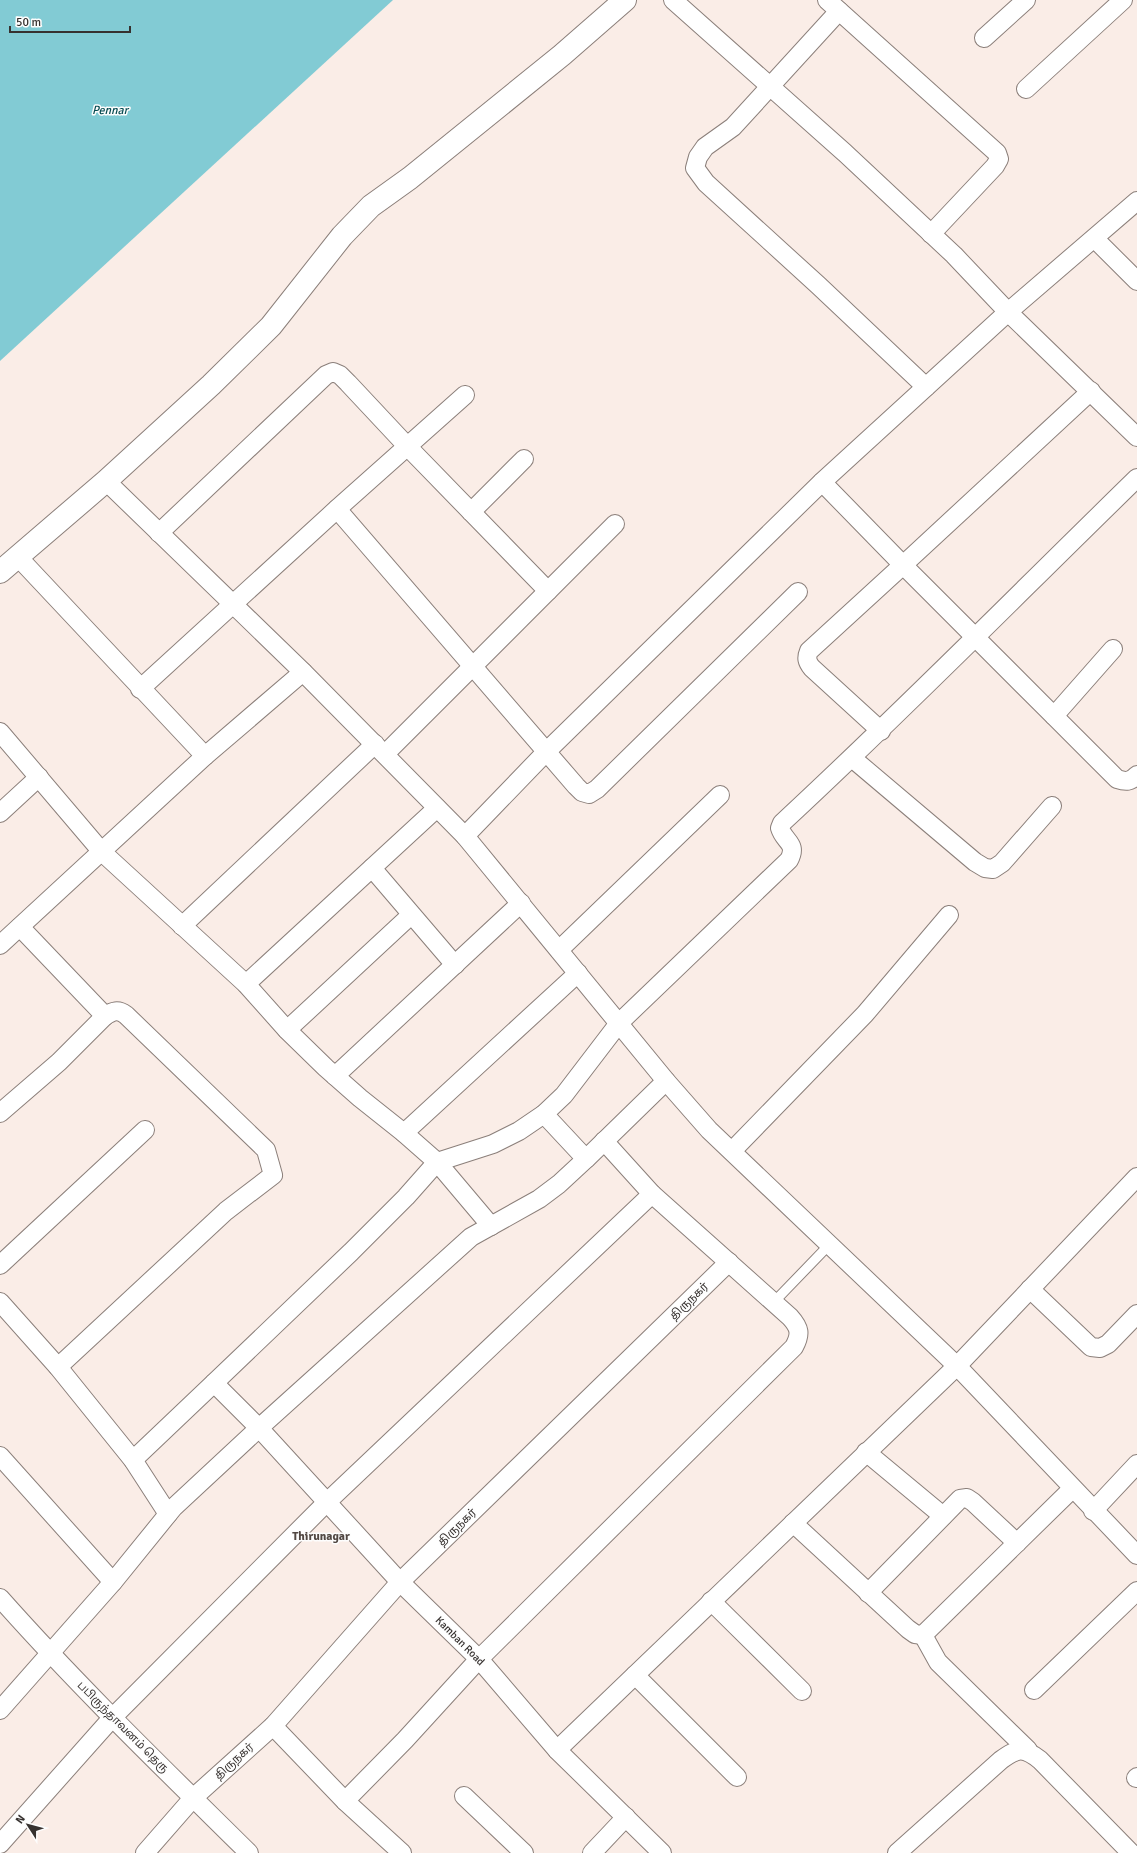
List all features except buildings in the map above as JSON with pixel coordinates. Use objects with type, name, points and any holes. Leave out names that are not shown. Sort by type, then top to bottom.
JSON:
[{"type":"main road","points":[[0,572],[106,481],[211,385],[271,326],[342,236],[371,206],[410,178],[562,55],[625,0]]},
{"type":"street","points":[[673,0],[845,153],[931,234],[1008,312],[1137,437]]},
{"type":"street","points":[[984,38],[1026,0]]},
{"type":"street","points":[[1026,90],[1123,0]]},
{"type":"street","points":[[926,387],[818,285],[706,183],[695,168],[698,158],[705,147],[733,126],[770,85],[833,5],[997,153],[998,159],[995,166],[931,234]]},
{"type":"street","points":[[465,836],[547,751],[822,482],[1008,312],[1095,239],[1137,201]]},
{"type":"street","points":[[1095,239],[1137,281]]},
{"type":"street","points":[[159,533],[326,375],[333,372],[340,375],[348,383],[548,591]]},
{"type":"street","points":[[881,731],[807,663],[806,657],[809,651],[1090,392]]},
{"type":"street","points":[[140,689],[337,509],[465,395]]},
{"type":"street","points":[[471,512],[524,459]]},
{"type":"street","points":[[133,1460],[351,1252],[406,1197],[436,1162],[493,1144],[519,1131],[544,1114],[564,1095],[619,1022],[789,860],[793,853],[792,845],[782,834],[780,828],[782,823],[881,731],[974,637],[1137,478]]},
{"type":"street","points":[[106,481],[303,672],[465,836],[666,1081],[709,1130],[957,1366],[1072,1489],[1137,1555]]},
{"type":"street","points":[[822,482],[1116,779],[1125,782],[1132,780],[1137,775]]},
{"type":"street","points":[[337,509],[576,786],[582,792],[589,794],[597,789],[798,592]]},
{"type":"street","points":[[182,926],[473,666],[615,524]]},
{"type":"street","points":[[18,556],[140,689],[205,756]]},
{"type":"street","points":[[1054,716],[1113,649]]},
{"type":"street","points":[[0,945],[205,756],[303,672]]},
{"type":"street","points":[[0,732],[102,852],[246,984],[287,1030],[335,1076],[404,1133],[436,1162],[491,1226]]},
{"type":"street","points":[[852,758],[975,862],[985,868],[993,869],[1002,863],[1052,806]]},
{"type":"street","points":[[0,813],[39,777]]},
{"type":"street","points":[[559,950],[720,795]]},
{"type":"street","points":[[246,984],[437,808]]},
{"type":"street","points":[[372,868],[455,965]]},
{"type":"street","points":[[335,1076],[521,903]]},
{"type":"street","points":[[287,1030],[412,914]]},
{"type":"street","points":[[732,1151],[865,1014],[949,915]]},
{"type":"street","points":[[20,927],[105,1016]]},
{"type":"street","points":[[404,1133],[578,972]]},
{"type":"street","points":[[0,1113],[59,1062],[105,1016],[114,1011],[121,1012],[126,1015],[266,1150],[273,1175],[226,1211],[58,1367]]},
{"type":"street","points":[[0,1710],[113,1582],[168,1514],[259,1428],[471,1237],[539,1199],[559,1184],[666,1081]]},
{"type":"street","points":[[544,1114],[586,1158]]},
{"type":"street","points":[[0,1265],[145,1130]]},
{"type":"street","points":[[345,1801],[405,1740],[479,1659],[794,1347],[800,1336],[798,1326],[652,1194],[604,1141]]},
{"type":"street","points":[[557,1750],[957,1366],[1137,1177]]},
{"type":"street","points":[[0,1844],[112,1718],[326,1503],[652,1194]]},
{"type":"street","name":"திருநகர்","points":[[145,1853],[193,1798],[273,1726],[400,1582],[729,1262]]},
{"type":"street","points":[[1030,1289],[1091,1347],[1100,1348],[1108,1344],[1137,1314]]},
{"type":"street","points":[[0,1302],[58,1367],[133,1460],[168,1514]]},
{"type":"street","name":"Kamban Road","points":[[214,1383],[259,1428],[326,1503],[400,1582],[479,1659],[557,1750],[662,1853]]},
{"type":"street","points":[[866,1452],[943,1516]]},
{"type":"street","points":[[0,1456],[113,1582]]},
{"type":"street","points":[[1093,1511],[1137,1464]]},
{"type":"street","points":[[923,1635],[1072,1489]]},
{"type":"street","points":[[868,1592],[960,1499],[967,1498],[1017,1543]]},
{"type":"street","points":[[793,1523],[908,1630],[915,1634],[923,1635]]},
{"type":"street","points":[[1034,1690],[1137,1591]]},
{"type":"street","name":"பபிருந்தாவனம் தெரு","points":[[0,1598],[49,1653],[112,1718],[249,1853]]},
{"type":"street","points":[[711,1601],[802,1691]]},
{"type":"street","points":[[923,1635],[938,1662],[1040,1760],[1131,1853]]},
{"type":"street","points":[[635,1675],[737,1777]]},
{"type":"street","points":[[273,1726],[345,1801],[402,1853]]},
{"type":"street","points":[[898,1853],[1001,1760],[1014,1751],[1028,1750]]},
{"type":"street","points":[[464,1796],[524,1853]]},
{"type":"street","points":[[592,1853],[626,1817]]},
{"type":"lane","points":[[773,1303],[829,1245]]},
{"type":"water","name":"Pennar","points":[[0,0],[393,0],[0,361]]},
{"type":"district","name":"Thirunagar","points":[[321,1536]]}]
